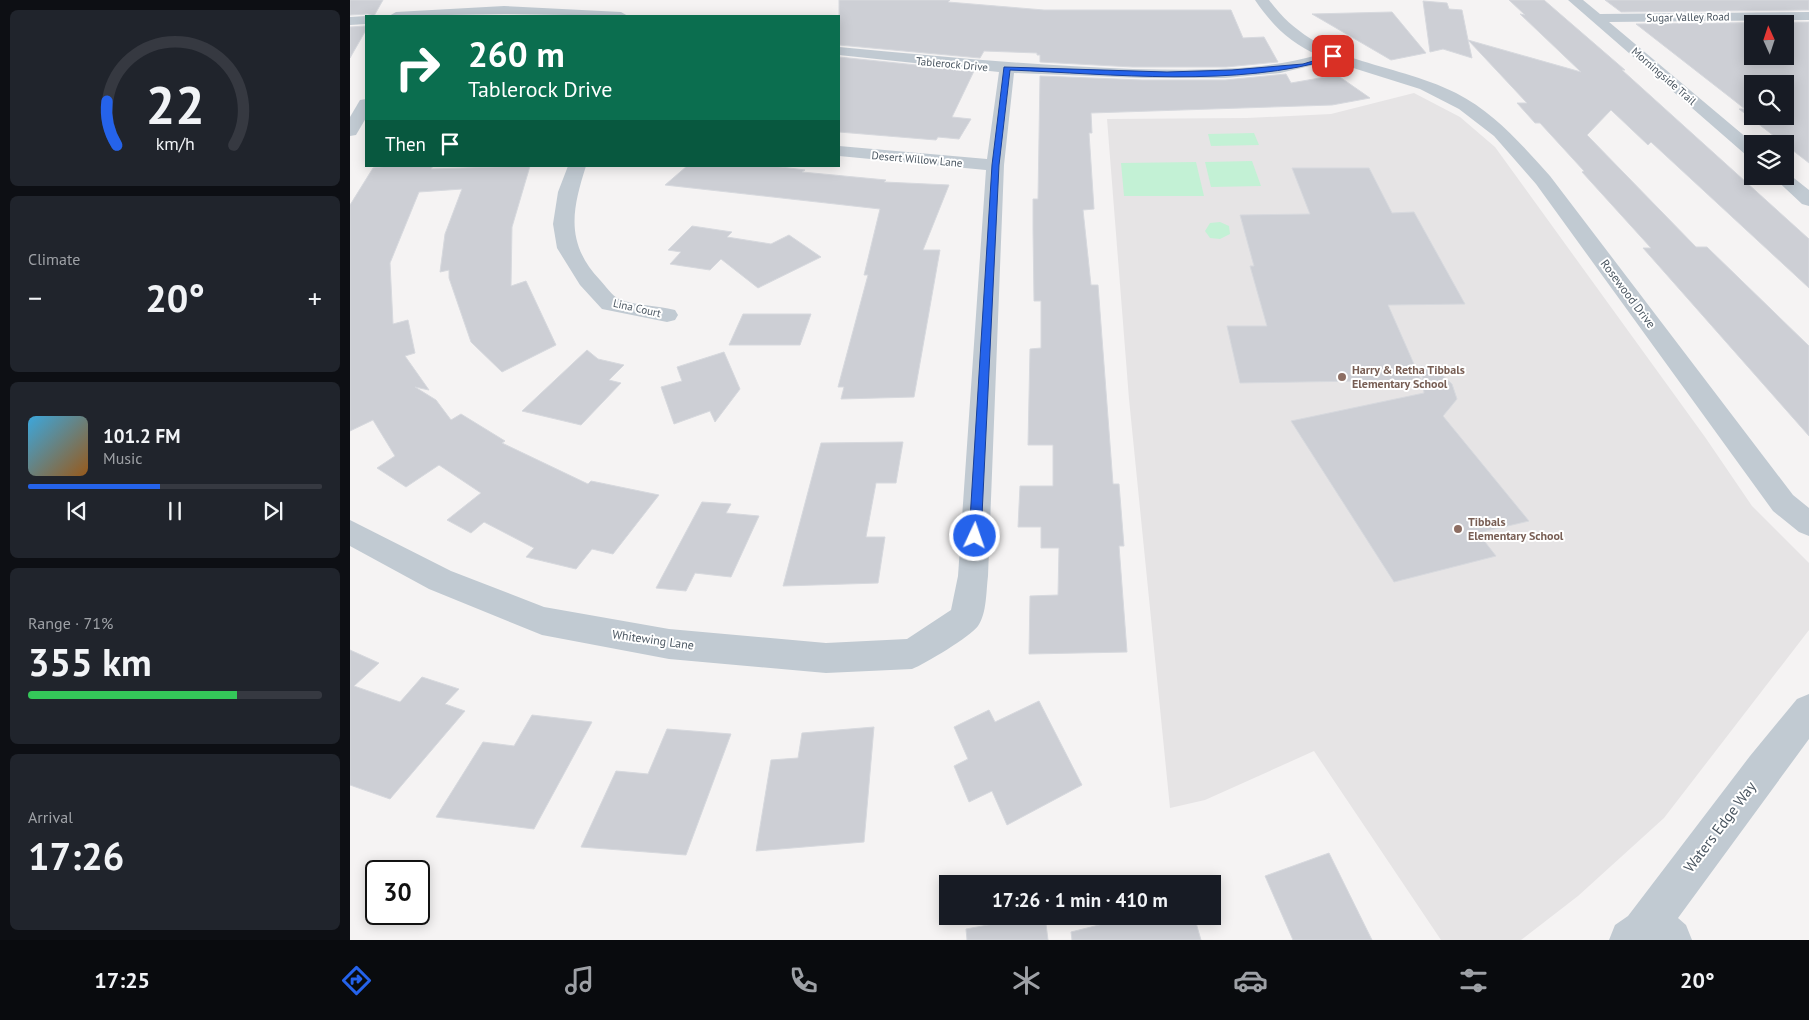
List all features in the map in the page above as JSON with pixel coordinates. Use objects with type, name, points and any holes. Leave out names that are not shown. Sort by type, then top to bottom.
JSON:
[{"type":"street","points":[[418,0],[411,15],[504,10],[602,15]]},
{"type":"street","name":"Rosewood Drive","points":[[1262,0],[1271,16],[1286,32],[1317,50],[1333,56],[1433,82],[1471,109],[1503,136],[1543,180],[1783,503],[1809,524]]},
{"type":"street","name":"Morningside Trail","points":[[1576,0],[1744,144]]},
{"type":"street","points":[[1751,4],[1768,15]]},
{"type":"street","name":"Sugar Valley Road","points":[[1597,18],[1744,16]]},
{"type":"street","name":"Sugar Valley Road","points":[[1794,16],[1809,16]]},
{"type":"street","points":[[350,21],[365,20]]},
{"type":"street","name":"Tablerock Drive","points":[[840,51],[908,60],[1007,68],[1167,74],[1240,72],[1304,66],[1333,56]]},
{"type":"street","points":[[995,165],[1007,68]]},
{"type":"street","points":[[350,131],[365,106]]},
{"type":"street","name":"Desert Willow Lane","points":[[840,151],[897,158],[995,165]]},
{"type":"street","name":"Whitewing Lane","points":[[350,532],[440,580],[542,622],[668,644],[826,658],[912,654],[966,618],[972,576],[995,165]]},
{"type":"street","name":"Lina Court","points":[[577,167],[568,192],[563,224],[567,248],[588,280],[610,304],[667,316]]},
{"type":"street","points":[[1792,185],[1809,200]]},
{"type":"street","name":"Waters Edge Way","points":[[1650,933],[1763,769],[1809,711]]},
{"type":"shaded area","name":"Tibbals Elementary School","points":[[1414,93],[1460,117],[1495,147],[1705,437],[1752,506],[1809,563],[1809,630],[1664,818],[1578,896],[1521,940],[1441,940],[1314,751],[1205,800],[1170,808],[1129,399],[1107,119],[1247,118],[1331,114]]},
{"type":"green space","points":[[1254,133],[1259,145],[1211,146],[1208,134]]},
{"type":"green space","points":[[1252,161],[1261,186],[1211,187],[1205,162]]},
{"type":"green space","points":[[1196,162],[1204,196],[1124,196],[1121,163]]},
{"type":"green space","points":[[1220,222],[1229,226],[1230,234],[1220,239],[1210,238],[1205,231],[1210,223]]},
{"type":"building","points":[[350,0],[383,0],[375,15],[350,15]]},
{"type":"building","points":[[839,0],[950,0],[948,2],[1044,10],[1231,10],[1243,38],[1264,37],[1278,62],[1226,67],[1133,67],[1040,62],[1040,55],[1037,55],[1037,53],[984,51],[980,58],[840,45]]},
{"type":"building","points":[[1509,0],[1544,0],[1625,70],[1622,70],[1744,180],[1744,185],[1749,185],[1809,239],[1809,288],[1651,142],[1648,145],[1611,110],[1587,135],[1696,247],[1707,247],[1809,346],[1809,436],[1643,248],[1651,248],[1582,172],[1584,171],[1540,123],[1535,123],[1517,103],[1527,103],[1468,40],[1581,72],[1520,14],[1525,15]]},
{"type":"building","points":[[1605,0],[1809,0],[1809,10],[1621,12]]},
{"type":"building","points":[[1423,1],[1447,3],[1449,9],[1462,10],[1472,58],[1443,49],[1430,52]]},
{"type":"building","points":[[1392,12],[1426,53],[1391,60],[1312,14]]},
{"type":"building","points":[[1794,22],[1809,22],[1809,163],[1794,151],[1794,135],[1773,135],[1760,125],[1794,125],[1794,75],[1744,75],[1744,108],[1636,24],[1744,23],[1744,65],[1794,65]]},
{"type":"building","points":[[365,26],[365,32],[350,58],[350,27]]},
{"type":"building","points":[[840,57],[974,71],[952,117],[971,119],[959,139],[938,137],[936,140],[840,132]]},
{"type":"building","points":[[1286,74],[1291,83],[1337,75],[1370,98],[1332,105],[1091,113],[1092,133],[1089,133],[1094,209],[1083,210],[1091,285],[1098,285],[1113,484],[1119,484],[1124,546],[1119,546],[1127,652],[1029,654],[1030,596],[1058,595],[1059,548],[1041,548],[1041,527],[1018,527],[1020,486],[1053,486],[1053,445],[1028,445],[1030,349],[1041,348],[1041,301],[1034,301],[1033,229],[1033,199],[1038,199],[1040,76],[1142,80],[1225,80]]},
{"type":"building","points":[[530,167],[512,227],[511,286],[526,281],[556,345],[502,372],[471,342],[449,278],[449,270],[440,272],[445,234],[462,189],[419,192],[390,263],[393,324],[408,320],[415,353],[405,356],[429,390],[415,387],[436,400],[451,420],[461,414],[505,441],[502,443],[588,484],[591,481],[659,495],[613,554],[592,549],[576,569],[526,557],[534,548],[484,522],[471,533],[447,520],[481,493],[439,465],[406,487],[377,468],[395,456],[373,420],[350,431],[350,205],[373,168]]},
{"type":"building","points":[[686,167],[781,167],[805,170],[802,172],[886,180],[884,182],[949,185],[923,250],[940,250],[914,397],[841,399],[844,387],[838,387],[868,275],[864,275],[880,209],[665,185]]},
{"type":"building","points":[[1292,168],[1369,168],[1392,213],[1414,212],[1465,304],[1388,305],[1421,380],[1240,383],[1227,326],[1267,326],[1250,266],[1254,266],[1240,215],[1310,214]]},
{"type":"building","points":[[692,226],[732,232],[727,237],[771,244],[789,235],[821,257],[758,288],[721,259],[710,270],[670,264],[681,252],[668,250]]},
{"type":"building","points":[[743,314],[811,314],[800,345],[729,345]]},
{"type":"building","points":[[587,350],[598,359],[624,365],[609,380],[621,383],[581,425],[522,411]]},
{"type":"building","points":[[724,352],[740,389],[715,422],[710,411],[674,424],[661,387],[682,381],[677,367]]},
{"type":"building","points":[[1421,366],[1441,374],[1452,384],[1457,399],[1443,416],[1529,521],[1478,533],[1496,556],[1394,582],[1291,421],[1424,393]]},
{"type":"building","points":[[903,442],[896,483],[876,483],[866,537],[885,537],[878,583],[783,586],[821,443]]},
{"type":"building","points":[[702,502],[731,504],[726,513],[759,516],[731,577],[695,573],[686,591],[656,588]]},
{"type":"building","points":[[350,650],[379,663],[354,686],[400,702],[422,677],[459,689],[445,704],[465,711],[390,799],[350,785]]},
{"type":"building","points":[[1039,701],[1082,785],[1007,825],[992,791],[969,802],[954,766],[968,759],[954,727],[989,710],[995,722]]},
{"type":"building","points":[[532,715],[592,722],[534,829],[436,817],[483,742],[514,746]]},
{"type":"building","points":[[874,727],[864,842],[756,851],[771,760],[798,758],[802,733]]},
{"type":"building","points":[[667,729],[731,734],[686,855],[581,847],[616,771],[648,774]]},
{"type":"building","points":[[1329,853],[1372,940],[1293,940],[1265,876]]},
{"type":"building","points":[[988,925],[1046,925],[1048,940],[967,940],[966,929]]},
{"type":"building","points":[[1099,925],[1197,925],[1201,940],[1072,940],[1071,932]]},
{"type":"place","name":"Harry & Retha Tibbals Elementary School","points":[[1342,377]]},
{"type":"place","name":"Tibbals Elementary School","points":[[1458,529]]},
{"type":"route","points":[[975,536],[995,165],[1007,68],[1167,74],[1232,72],[1304,66],[1333,56]]}]
